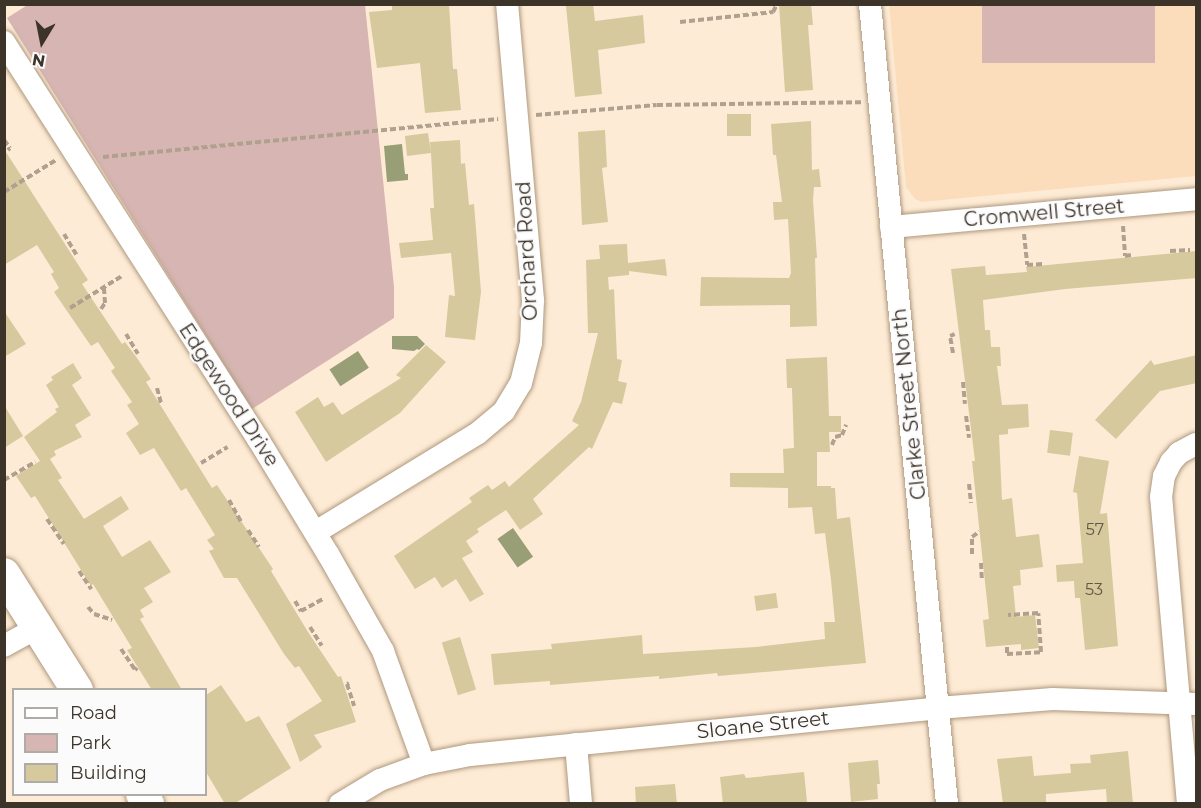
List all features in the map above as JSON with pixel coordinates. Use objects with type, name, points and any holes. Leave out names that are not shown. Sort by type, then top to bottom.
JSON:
[{"type":"main road","points":[[4,574],[76,688]]},
{"type":"street","name":"Orchard Road","points":[[316,532],[478,433],[504,411],[521,383],[531,343],[533,300],[507,4]]},
{"type":"street","name":"Clarke Street North","points":[[870,4],[947,804]]},
{"type":"street","name":"Edgewood Drive","points":[[4,42],[316,532],[383,651],[424,764]]},
{"type":"street","name":"Cromwell Street","points":[[891,227],[1197,199]]},
{"type":"street","points":[[1188,804],[1189,704],[1162,486],[1171,462],[1179,453],[1197,444]]},
{"type":"street","points":[[4,646],[38,627]]},
{"type":"street","name":"Sloane Street","points":[[340,804],[380,780],[424,764],[470,755],[938,708],[1081,698],[1189,704]]},
{"type":"street","points":[[576,744],[581,804]]},
{"type":"path","points":[[680,22],[774,12],[777,4]]},
{"type":"path","points":[[4,192],[75,155],[657,105],[879,102]]},
{"type":"path","points":[[4,140],[10,148],[8,150]]},
{"type":"path","points":[[1122,219],[1125,256],[1131,255]]},
{"type":"path","points":[[1023,229],[1027,265],[1043,264]]},
{"type":"path","points":[[64,234],[76,256]]},
{"type":"path","points":[[1170,252],[1190,250]]},
{"type":"path","points":[[70,308],[122,276]]},
{"type":"path","points":[[101,309],[105,303],[104,287]]},
{"type":"path","points":[[126,334],[138,354]]},
{"type":"path","points":[[953,353],[950,336],[955,334]]},
{"type":"path","points":[[963,382],[965,404]]},
{"type":"path","points":[[157,388],[161,403]]},
{"type":"path","points":[[966,416],[969,438]]},
{"type":"path","points":[[832,445],[835,437],[842,435],[846,425]]},
{"type":"path","points":[[201,463],[228,447]]},
{"type":"path","points":[[4,480],[35,462]]},
{"type":"path","points":[[969,484],[971,503]]},
{"type":"path","points":[[229,500],[242,523]]},
{"type":"path","points":[[47,519],[64,544]]},
{"type":"path","points":[[248,530],[259,547]]},
{"type":"path","points":[[972,554],[972,537],[979,532]]},
{"type":"path","points":[[981,563],[982,580]]},
{"type":"path","points":[[79,571],[91,589]]},
{"type":"path","points":[[295,601],[301,611],[322,599]]},
{"type":"path","points":[[88,607],[94,614],[112,620]]},
{"type":"path","points":[[1007,647],[1008,654],[1041,652],[1038,614],[1008,615]]},
{"type":"path","points":[[310,627],[322,646]]},
{"type":"path","points":[[121,649],[135,670],[137,668]]},
{"type":"path","points":[[349,682],[347,684],[354,706]]},
{"type":"shaded area","points":[[889,5],[1196,5],[1196,176],[921,202],[915,199],[906,187]]},
{"type":"shaded area","points":[[402,144],[405,174],[408,174],[408,180],[387,182],[384,146]]},
{"type":"shaded area","points":[[392,336],[417,336],[425,344],[419,350],[414,351],[392,349]]},
{"type":"shaded area","points":[[358,351],[369,368],[340,386],[329,370]]},
{"type":"shaded area","points":[[513,528],[533,557],[518,568],[497,539]]},
{"type":"green space","points":[[29,4],[365,5],[394,287],[394,318],[252,409],[7,18]]},
{"type":"green space","points":[[982,5],[1155,5],[1155,63],[982,63]]},
{"type":"building","points":[[392,4],[449,4],[453,69],[457,69],[461,110],[425,113],[420,63],[377,68],[369,12],[392,10]]},
{"type":"building","points":[[593,4],[595,21],[643,15],[645,43],[598,50],[602,94],[575,97],[566,6]]},
{"type":"building","points":[[779,4],[811,4],[813,25],[808,25],[813,90],[785,92]]},
{"type":"building","points":[[727,114],[751,114],[751,136],[727,136]]},
{"type":"building","points":[[811,121],[812,170],[819,169],[821,187],[814,187],[813,200],[817,258],[815,258],[817,326],[790,327],[790,305],[700,306],[701,277],[789,278],[791,273],[788,219],[774,220],[773,202],[782,202],[776,155],[773,155],[771,124]]},
{"type":"building","points":[[605,130],[607,167],[602,168],[608,222],[582,225],[578,132]]},
{"type":"building","points":[[428,133],[431,153],[407,156],[405,136]]},
{"type":"building","points":[[460,140],[461,164],[465,163],[469,205],[474,204],[481,292],[475,340],[445,337],[449,295],[455,296],[451,253],[401,258],[399,243],[433,240],[430,208],[434,208],[430,142]]},
{"type":"building","points":[[4,149],[88,280],[82,284],[122,344],[125,342],[151,379],[146,382],[212,488],[217,485],[273,569],[271,571],[308,632],[338,677],[341,676],[356,722],[314,735],[322,747],[300,762],[286,724],[322,701],[299,666],[295,668],[284,654],[237,578],[224,578],[209,551],[214,549],[207,540],[215,535],[186,488],[181,491],[154,448],[140,455],[126,433],[139,424],[127,405],[132,402],[111,371],[115,368],[98,342],[91,346],[54,292],[59,288],[51,274],[54,272],[37,245],[4,265]]},
{"type":"building","points":[[627,244],[628,263],[665,259],[667,276],[629,271],[629,275],[608,277],[609,290],[614,289],[617,359],[622,360],[618,381],[627,383],[622,404],[613,402],[592,449],[589,447],[533,499],[543,514],[520,530],[506,510],[477,529],[479,532],[466,541],[473,552],[462,558],[484,594],[470,602],[456,579],[442,588],[435,577],[415,589],[394,556],[472,502],[469,498],[488,485],[492,490],[505,481],[509,487],[579,425],[572,421],[581,402],[598,333],[588,333],[586,260],[600,259],[599,245]]},
{"type":"building","points":[[1197,251],[1197,278],[1065,289],[983,300],[985,330],[990,330],[991,347],[1000,347],[1001,366],[997,366],[1002,405],[1028,404],[1029,427],[1008,429],[1008,434],[999,435],[1002,500],[1012,498],[1016,537],[1039,534],[1043,567],[1020,570],[1021,585],[1013,586],[1016,617],[1035,615],[1039,648],[1021,650],[1021,644],[986,647],[983,620],[989,619],[972,461],[975,461],[951,269],[985,266],[986,275],[1027,272],[1026,267]]},
{"type":"building","points":[[4,311],[26,344],[4,357]]},
{"type":"building","points":[[426,345],[446,362],[400,413],[326,462],[295,412],[318,397],[324,407],[333,402],[342,415],[401,378],[396,375]]},
{"type":"building","points":[[1197,355],[1197,383],[1160,391],[1116,439],[1095,420],[1151,360],[1154,365]]},
{"type":"building","points":[[827,357],[829,416],[841,416],[841,432],[829,432],[830,452],[817,452],[817,486],[835,488],[837,519],[850,517],[866,663],[718,676],[717,673],[659,679],[659,676],[550,685],[550,681],[494,685],[491,654],[552,649],[551,644],[642,635],[643,654],[756,647],[825,639],[824,622],[835,622],[831,580],[825,533],[815,534],[812,507],[788,508],[788,488],[730,487],[730,473],[784,473],[783,449],[794,448],[792,388],[787,388],[786,359]]},
{"type":"building","points":[[73,363],[82,378],[72,385],[91,415],[75,425],[82,437],[54,451],[56,455],[50,459],[62,478],[58,480],[84,519],[121,496],[129,509],[103,526],[122,557],[150,540],[171,572],[144,588],[153,602],[140,610],[144,617],[140,619],[181,688],[151,688],[127,650],[132,648],[93,584],[91,586],[35,496],[31,498],[16,476],[40,461],[24,437],[57,412],[55,409],[59,407],[46,385],[53,380],[51,377]]},
{"type":"building","points":[[4,405],[23,436],[4,448]]},
{"type":"building","points":[[1050,430],[1073,433],[1070,456],[1047,453]]},
{"type":"building","points":[[1079,456],[1109,461],[1100,514],[1107,513],[1118,646],[1085,650],[1080,598],[1075,598],[1074,581],[1057,582],[1056,565],[1083,563],[1077,493],[1073,492]]},
{"type":"building","points":[[776,593],[778,608],[756,611],[754,596]]},
{"type":"building","points":[[460,637],[476,690],[458,695],[442,643]]},
{"type":"building","points":[[221,685],[246,722],[259,716],[291,768],[234,804],[225,804],[207,774],[207,694]]},
{"type":"building","points":[[1128,751],[1133,804],[1107,804],[1106,789],[1046,794],[1046,804],[1003,804],[997,759],[1032,756],[1034,776],[1071,773],[1070,764],[1091,763],[1090,755]]},
{"type":"building","points":[[878,760],[880,784],[877,784],[878,799],[851,802],[848,763]]},
{"type":"building","points":[[804,772],[807,802],[723,804],[720,777],[744,774],[746,778]]},
{"type":"building","points":[[675,784],[677,804],[636,804],[635,787]]}]
